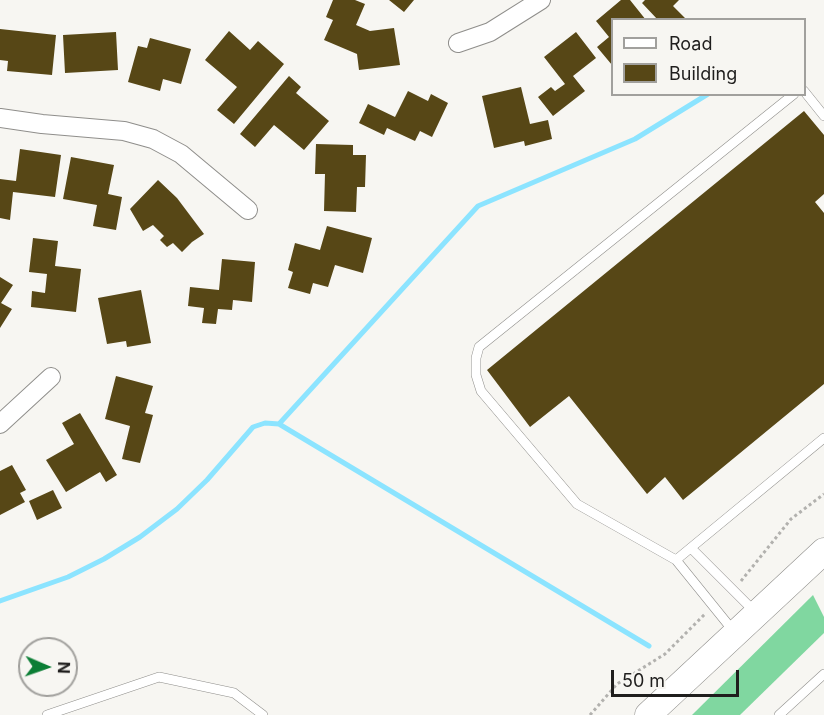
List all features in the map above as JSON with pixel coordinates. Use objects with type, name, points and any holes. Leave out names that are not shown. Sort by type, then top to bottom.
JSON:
[{"type":"street","points":[[458,42],[490,32],[541,0]]},
{"type":"street","points":[[0,118],[124,131],[153,139],[181,154],[248,210]]},
{"type":"street","points":[[0,424],[51,377]]},
{"type":"street","points":[[648,715],[756,614],[823,557]]},
{"type":"lane","points":[[806,94],[824,116]]},
{"type":"lane","points":[[735,633],[676,560],[578,504],[481,391],[476,375],[476,358],[479,347],[792,96]]},
{"type":"lane","points":[[676,560],[824,438]]},
{"type":"lane","points":[[691,548],[756,614]]},
{"type":"lane","points":[[779,715],[824,674]]},
{"type":"lane","points":[[47,715],[60,713],[159,677],[234,693],[263,715]]},
{"type":"green space","points":[[813,595],[824,617],[824,633],[740,715],[692,715]]},
{"type":"building","points":[[333,0],[355,0],[365,4],[356,25],[370,31],[394,28],[400,65],[359,70],[357,54],[324,40],[333,20],[326,17]]},
{"type":"building","points":[[389,0],[414,0],[404,12]]},
{"type":"building","points":[[621,0],[630,0],[644,18],[611,18],[611,64],[597,47],[609,37],[596,21]]},
{"type":"building","points":[[645,0],[679,0],[673,6],[685,18],[656,18],[642,3]]},
{"type":"building","points":[[0,29],[56,35],[52,75],[7,71],[8,61],[0,60]]},
{"type":"building","points":[[229,31],[250,50],[258,41],[284,64],[234,124],[217,110],[237,87],[205,60]]},
{"type":"building","points":[[116,32],[118,70],[65,73],[63,35]]},
{"type":"building","points":[[576,32],[596,58],[573,76],[585,91],[553,116],[538,97],[551,87],[555,91],[565,84],[544,57]]},
{"type":"building","points":[[150,38],[191,49],[181,84],[163,79],[160,91],[128,82],[138,46],[147,48]]},
{"type":"building","points":[[289,76],[301,87],[296,93],[329,121],[304,150],[274,125],[255,147],[240,134]]},
{"type":"building","points":[[521,87],[530,124],[548,120],[552,139],[525,146],[524,141],[494,148],[482,96]]},
{"type":"building","points":[[408,91],[428,101],[431,94],[448,103],[432,137],[420,131],[415,141],[387,128],[384,135],[359,123],[368,104],[395,117]]},
{"type":"building","points":[[804,111],[824,135],[824,194],[815,202],[824,213],[824,384],[683,500],[665,477],[647,494],[569,396],[530,427],[487,370]]},
{"type":"building","points":[[316,144],[353,145],[353,155],[366,155],[365,187],[357,187],[356,212],[324,211],[325,174],[315,174]]},
{"type":"building","points":[[20,149],[61,155],[55,197],[13,192],[10,220],[0,218],[0,179],[16,181]]},
{"type":"building","points":[[71,157],[114,165],[108,194],[122,197],[116,230],[93,226],[97,205],[63,199]]},
{"type":"building","points":[[158,180],[177,198],[204,234],[182,252],[173,243],[167,247],[160,240],[164,236],[153,225],[143,231],[130,209]]},
{"type":"building","points":[[327,226],[372,238],[363,273],[335,265],[328,287],[313,283],[310,294],[288,288],[293,272],[288,270],[295,243],[320,250]]},
{"type":"building","points":[[33,238],[58,241],[55,266],[81,269],[76,312],[31,307],[32,291],[45,293],[47,274],[29,272]]},
{"type":"building","points":[[222,259],[255,262],[252,302],[233,300],[232,310],[218,309],[216,324],[202,323],[204,308],[188,306],[190,287],[219,290]]},
{"type":"building","points":[[0,277],[13,285],[1,303],[12,309],[0,328]]},
{"type":"building","points":[[141,290],[151,343],[127,347],[126,341],[107,344],[98,298]]},
{"type":"building","points":[[116,376],[153,386],[145,413],[153,415],[140,463],[122,459],[130,426],[105,419]]},
{"type":"building","points":[[80,413],[117,475],[106,482],[100,472],[66,492],[46,460],[74,444],[62,423]]},
{"type":"building","points":[[12,465],[26,490],[20,493],[25,502],[0,515],[0,471]]},
{"type":"building","points":[[53,490],[62,508],[37,520],[29,501]]},
{"type":"waterway","points":[[279,424],[478,206],[635,139],[705,96]]},
{"type":"waterway","points":[[0,601],[68,577],[140,537],[177,509],[207,480],[253,427],[265,423],[279,424],[649,646]]}]
